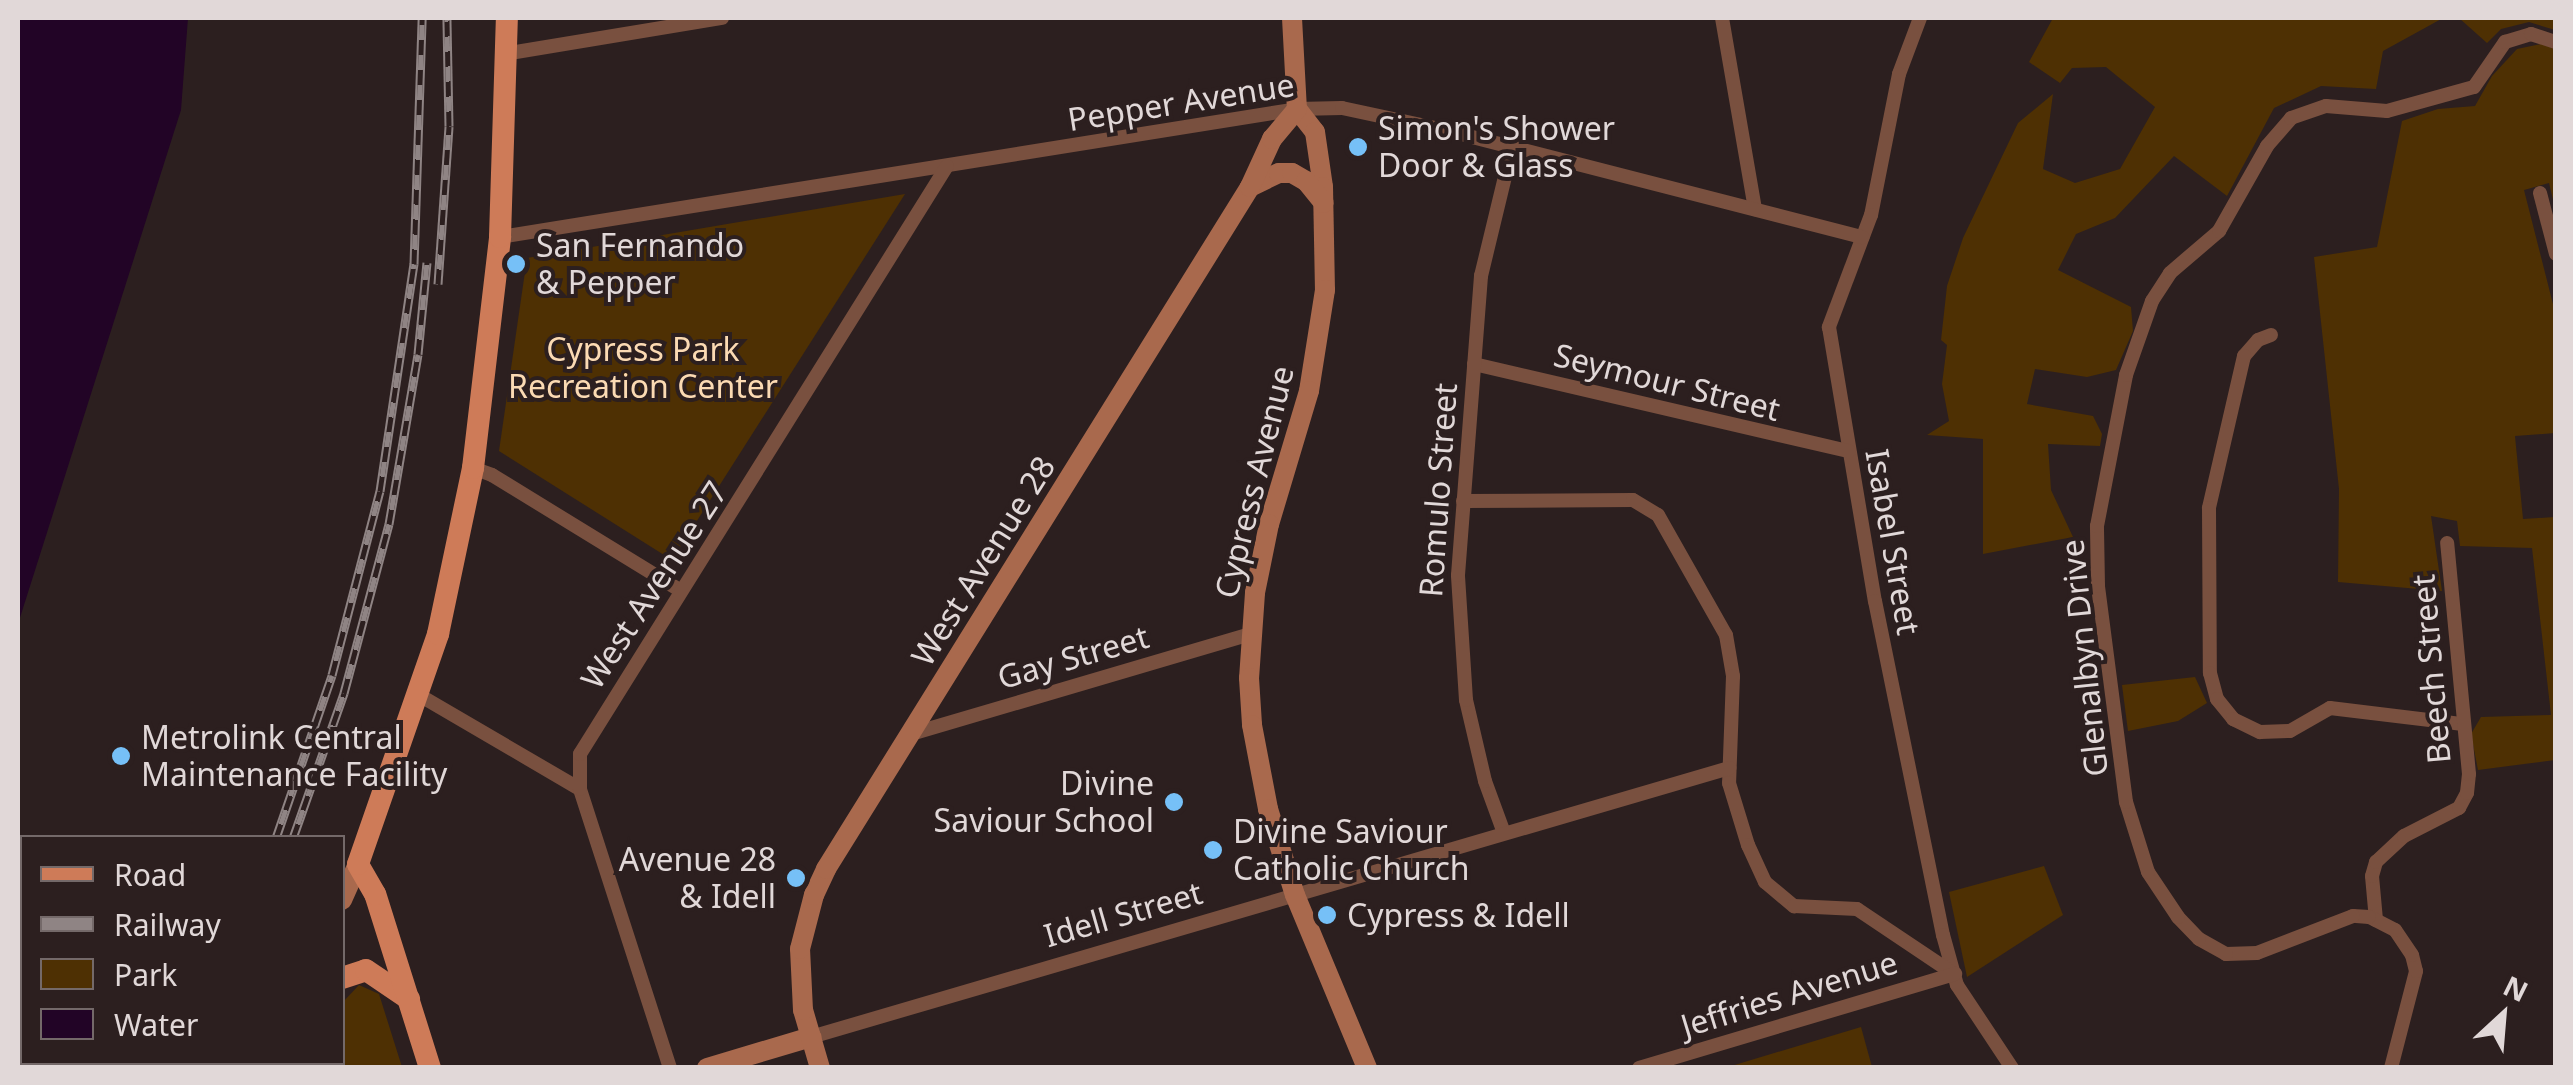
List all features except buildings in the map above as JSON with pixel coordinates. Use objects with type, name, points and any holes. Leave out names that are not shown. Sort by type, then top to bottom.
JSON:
[{"type":"main road","points":[[430,1068],[375,894],[358,864],[438,634],[473,468],[500,238],[510,53],[508,18]]},
{"type":"main road","points":[[345,977],[366,970],[409,1000]]},
{"type":"street","points":[[510,53],[722,18]]},
{"type":"street","name":"Cypress Avenue","points":[[1292,18],[1297,109],[1314,132],[1327,239],[1318,341],[1300,424],[1261,556],[1250,634],[1252,726],[1259,772],[1295,895],[1367,1068]]},
{"type":"street","points":[[1722,18],[1754,209]]},
{"type":"street","name":"Isabel Street","points":[[1920,18],[1905,48],[1883,164],[1830,327],[1882,638],[1957,986],[2012,1068]]},
{"type":"street","name":"Glenalbyn Drive","points":[[2376,920],[2338,919],[2257,954],[2240,956],[2212,948],[2199,939],[2161,895],[2137,847],[2126,802],[2098,586],[2097,526],[2126,375],[2152,301],[2170,273],[2219,231],[2278,132],[2291,118],[2326,106],[2387,110],[2474,87],[2506,42],[2531,34],[2556,42]]},
{"type":"street","name":"Pepper Avenue","points":[[500,238],[1297,109],[1342,108],[1862,237]]},
{"type":"street","name":"West Avenue 28","points":[[820,1068],[800,981],[800,950],[814,894],[1250,187],[1272,139],[1297,109]]},
{"type":"street","name":"Romulo Street","points":[[1504,833],[1474,741],[1460,658],[1458,575],[1488,232],[1512,148]]},
{"type":"street","name":"West Avenue 27","points":[[670,1068],[580,789],[580,754],[947,166]]},
{"type":"street","points":[[1250,187],[1279,173],[1292,173],[1306,181],[1324,203]]},
{"type":"street","points":[[2540,193],[2556,254]]},
{"type":"street","points":[[2270,335],[2258,340],[2244,356],[2210,508],[2210,673],[2216,700],[2233,719],[2260,732],[2290,731],[2330,708],[2463,724]]},
{"type":"street","name":"Seymour Street","points":[[1474,364],[1849,451]]},
{"type":"street","points":[[473,468],[492,475],[680,590]]},
{"type":"street","points":[[1463,501],[1634,500],[1658,515],[1726,636],[1734,687],[1729,768],[1734,805],[1748,845],[1772,892],[1794,906],[1857,909],[1955,974]]},
{"type":"street","name":"Beech Street","points":[[2376,920],[2372,876],[2376,862],[2404,836],[2459,808],[2467,793],[2447,543]]},
{"type":"street","name":"Gay Street","points":[[911,734],[1250,634]]},
{"type":"street","points":[[419,695],[580,789]]},
{"type":"street","name":"Idell Street","points":[[707,1068],[1729,768]]},
{"type":"street","points":[[345,893],[358,864]]},
{"type":"street","points":[[2376,920],[2403,939],[2416,971],[2392,1068]]},
{"type":"street","name":"Jeffries Avenue","points":[[1639,1068],[1955,974]]},
{"type":"green space","points":[[2053,18],[2443,18],[2383,51],[2376,89],[2321,86],[2274,108],[2227,196],[2174,156],[2115,218],[2076,234],[2058,270],[2131,307],[2133,331],[2116,370],[2087,377],[2035,369],[2027,404],[2093,416],[2102,434],[2100,446],[2048,444],[2051,490],[2073,537],[1983,554],[1983,439],[1927,435],[1949,421],[1942,384],[1947,345],[1941,340],[1947,286],[1963,238],[2018,123],[2053,94],[2043,169],[2075,183],[2120,169],[2155,107],[2106,67],[2072,68],[2060,83],[2029,62]]},
{"type":"green space","points":[[2459,18],[2555,18],[2555,30],[2529,22],[2501,29],[2487,43]]},
{"type":"green space","points":[[2541,44],[2555,49],[2555,208],[2549,183],[2524,190],[2555,312],[2555,433],[2515,436],[2523,519],[2555,517],[2555,760],[2478,770],[2471,734],[2481,717],[2551,715],[2532,548],[2460,546],[2457,521],[2431,516],[2442,591],[2338,582],[2339,489],[2314,257],[2377,247],[2402,121],[2438,109],[2475,106],[2492,76],[2517,49]]},
{"type":"green space","name":"Cypress Park Recreation Center","points":[[905,194],[672,560],[499,451],[527,258]]},
{"type":"green space","points":[[2195,677],[2207,703],[2178,721],[2128,731],[2122,685]]},
{"type":"green space","points":[[2044,866],[2063,915],[1967,977],[1949,892]]},
{"type":"green space","points":[[359,985],[379,994],[402,1067],[312,1068],[345,1065],[345,1000]]},
{"type":"green space","points":[[1861,1027],[1872,1067],[1728,1067]]},
{"type":"water","points":[[18,18],[188,18],[181,110],[18,624]]},
{"type":"railway","points":[[277,835],[332,675],[380,491],[414,264],[422,18]]},
{"type":"railway","points":[[438,284],[449,126],[447,18]]},
{"type":"railway","points":[[294,835],[344,693],[389,524],[418,354],[427,262]]},
{"type":"place","name":"Simon's Shower Door & Glass","points":[[1358,147]]},
{"type":"place","name":"San Fernando & Pepper","points":[[516,264]]},
{"type":"place","name":"Metrolink Central Maintenance Facility","points":[[121,756]]},
{"type":"place","name":"Divine Saviour School","points":[[1174,802]]},
{"type":"place","name":"Divine Saviour Catholic Church","points":[[1213,850]]},
{"type":"place","name":"Avenue 28 & Idell","points":[[796,878]]},
{"type":"place","name":"Cypress & Idell","points":[[1327,915]]}]
